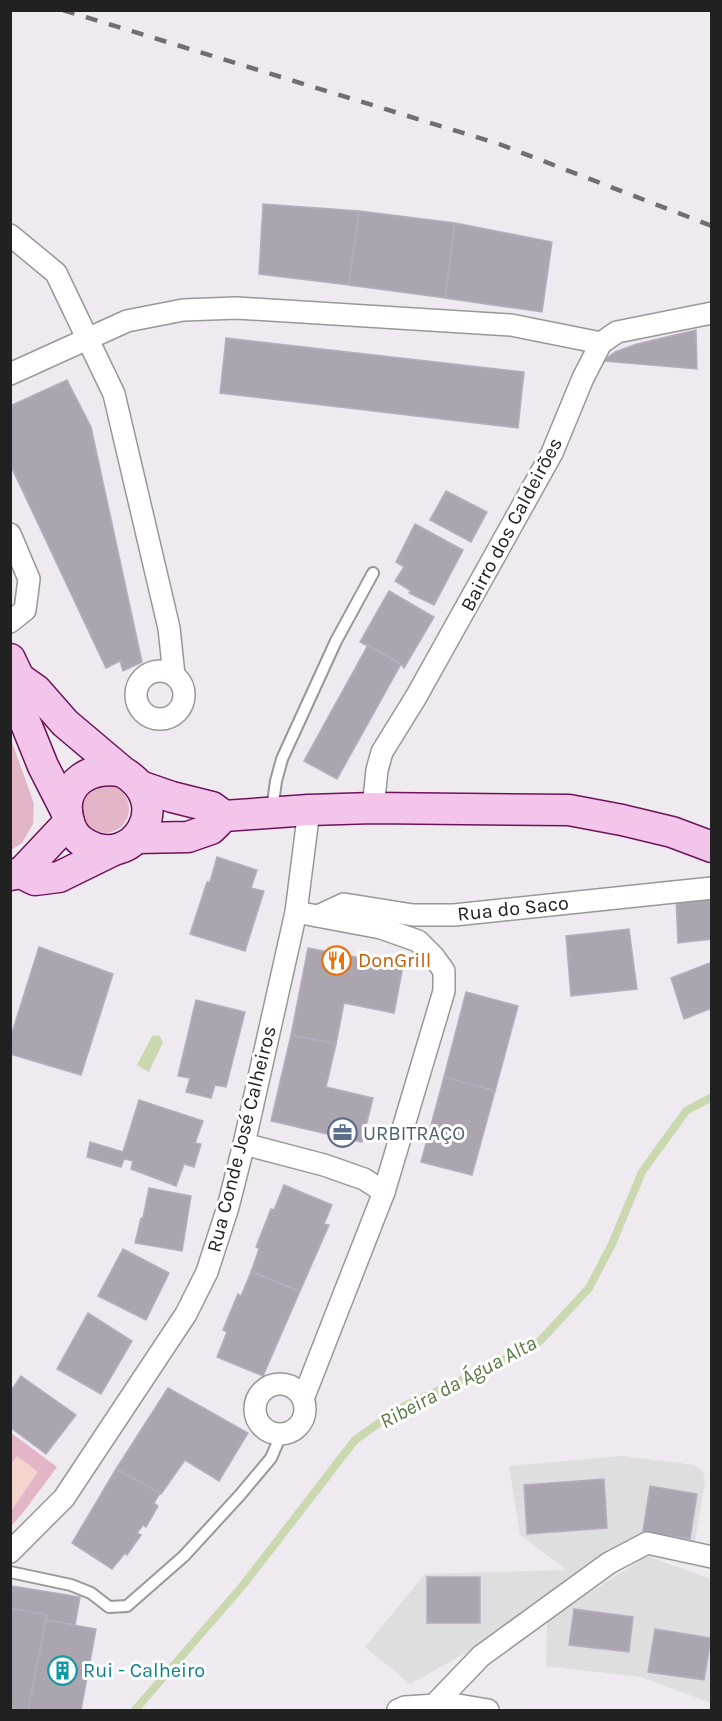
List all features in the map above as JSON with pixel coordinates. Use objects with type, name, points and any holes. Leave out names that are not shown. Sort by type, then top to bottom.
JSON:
[{"type":"main road","points":[[15,668],[65,723],[131,779],[146,799],[148,813],[144,826],[125,844],[58,877],[35,880],[16,874],[68,818],[67,803],[71,791],[88,774],[111,769],[131,779],[172,797],[212,807],[224,816],[374,808],[569,810],[672,832],[711,847]]},
{"type":"main road","points":[[15,668],[18,704],[74,833],[82,842],[102,850],[125,844],[188,837],[211,829],[224,816]]},
{"type":"street","points":[[10,235],[56,273],[114,394],[169,628],[174,675]]},
{"type":"street","points":[[10,374],[127,321],[183,310],[237,308],[511,325],[601,343],[616,332],[711,313]]},
{"type":"street","name":"Bairro dos Caldeirões","points":[[374,808],[377,770],[382,752],[416,697],[552,453],[583,378],[601,343]]},
{"type":"street","points":[[10,534],[29,579],[25,610],[10,622]]},
{"type":"street","name":"Rua Conde José Calheiros","points":[[10,1552],[64,1498],[186,1314],[207,1272],[228,1207],[244,1144],[296,912],[309,810]]},
{"type":"street","name":"Rua do Saco","points":[[318,916],[344,904],[413,915],[454,915],[711,888]]},
{"type":"street","points":[[296,912],[381,928],[418,941],[434,957],[444,972],[444,990],[384,1192],[303,1399]]},
{"type":"street","points":[[244,1144],[324,1165],[364,1179],[384,1192]]},
{"type":"street","points":[[275,1384],[284,1384],[299,1392],[305,1407],[305,1415],[296,1429],[281,1434],[273,1434],[266,1430],[256,1417],[255,1409],[256,1400],[261,1393],[267,1387],[275,1384]]},
{"type":"street","points":[[434,1705],[481,1656],[609,1563],[647,1544],[711,1557]]},
{"type":"street","points":[[398,1710],[405,1707],[452,1704],[488,1710]]},
{"type":"lane","points":[[271,813],[282,759],[336,641],[373,573]]},
{"type":"lane","points":[[10,1572],[71,1585],[91,1593],[110,1607],[127,1606],[184,1556],[240,1495],[271,1458],[281,1434]]},
{"type":"shaded area","points":[[10,736],[34,804],[33,824],[22,843],[11,850]]},
{"type":"shaded area","points":[[105,785],[122,792],[129,809],[122,826],[105,833],[88,826],[81,809],[88,792]]},
{"type":"shaded area","points":[[159,1035],[163,1042],[149,1072],[137,1065],[152,1036]]},
{"type":"shaded area","points":[[10,1432],[57,1467],[11,1526]]},
{"type":"shaded area","points":[[17,1456],[38,1472],[11,1511],[11,1464]]},
{"type":"shaded area","points":[[622,1456],[695,1465],[703,1472],[705,1482],[695,1541],[646,1535],[629,1539],[473,1649],[410,1684],[365,1647],[425,1574],[567,1570],[520,1535],[509,1466]]},
{"type":"shaded area","points":[[647,1556],[711,1579],[711,1703],[641,1677],[546,1666],[547,1620]]},
{"type":"building","points":[[263,204],[359,211],[349,285],[259,274]]},
{"type":"building","points":[[359,211],[455,223],[445,298],[349,285]]},
{"type":"building","points":[[455,223],[552,242],[542,312],[445,298]]},
{"type":"building","points":[[696,330],[697,369],[603,361],[615,352],[637,344]]},
{"type":"building","points":[[226,338],[524,372],[518,428],[220,393]]},
{"type":"building","points":[[67,380],[91,427],[142,662],[123,671],[120,661],[106,668],[10,464],[10,406]]},
{"type":"building","points":[[446,491],[487,512],[471,542],[430,520]]},
{"type":"building","points":[[415,524],[463,550],[434,605],[409,593],[411,591],[395,581],[404,567],[396,562]]},
{"type":"building","points":[[389,591],[434,617],[404,668],[401,664],[360,642]]},
{"type":"building","points":[[368,645],[401,664],[337,779],[304,761]]},
{"type":"building","points":[[217,857],[257,870],[251,888],[264,891],[245,951],[190,934]]},
{"type":"building","points":[[710,895],[712,939],[678,943],[676,898]]},
{"type":"building","points":[[629,929],[637,989],[571,996],[566,936]]},
{"type":"building","points":[[39,947],[113,974],[81,1075],[10,1054],[10,1039]]},
{"type":"building","points":[[308,948],[403,966],[394,1013],[344,1003],[336,1044],[291,1035]]},
{"type":"building","points":[[712,962],[712,1008],[684,1019],[671,978]]},
{"type":"building","points":[[466,992],[518,1006],[495,1091],[444,1077]]},
{"type":"building","points":[[196,1000],[245,1012],[226,1087],[215,1085],[211,1098],[186,1092],[190,1078],[178,1076]]},
{"type":"building","points":[[291,1035],[336,1044],[326,1087],[373,1098],[362,1142],[271,1121]]},
{"type":"building","points":[[444,1077],[495,1091],[472,1175],[421,1162]]},
{"type":"building","points":[[139,1100],[203,1121],[195,1143],[201,1144],[194,1167],[184,1164],[176,1186],[131,1169],[133,1161],[124,1159],[121,1167],[87,1157],[90,1142],[123,1152]]},
{"type":"building","points":[[284,1185],[332,1205],[324,1224],[329,1225],[300,1291],[251,1272],[259,1249],[256,1247],[271,1209],[274,1210]]},
{"type":"building","points":[[149,1188],[191,1196],[182,1251],[135,1243]]},
{"type":"building","points":[[123,1249],[169,1273],[146,1320],[98,1296]]},
{"type":"building","points":[[251,1272],[300,1291],[263,1376],[217,1357],[227,1332],[223,1330],[238,1294],[241,1296]]},
{"type":"building","points":[[88,1313],[132,1341],[101,1394],[57,1369]]},
{"type":"building","points":[[21,1376],[76,1415],[46,1454],[10,1427],[10,1392]]},
{"type":"building","points":[[168,1388],[248,1433],[219,1481],[185,1460],[161,1494],[116,1469]]},
{"type":"building","points":[[116,1469],[160,1493],[154,1503],[158,1506],[146,1527],[143,1525],[137,1533],[141,1535],[127,1555],[125,1553],[112,1569],[72,1543]]},
{"type":"building","points":[[604,1479],[607,1528],[527,1534],[524,1485]]},
{"type":"building","points":[[650,1486],[697,1494],[690,1539],[643,1531]]},
{"type":"building","points":[[427,1577],[480,1577],[480,1623],[427,1623]]},
{"type":"building","points":[[12,1586],[80,1597],[75,1625],[46,1620],[47,1615],[10,1608]]},
{"type":"building","points":[[10,1608],[47,1615],[28,1710],[10,1710]]},
{"type":"building","points":[[574,1609],[633,1617],[629,1652],[569,1645]]},
{"type":"building","name":"Rui - Calheiro","points":[[46,1620],[96,1629],[81,1710],[28,1710]]},
{"type":"building","points":[[655,1629],[711,1638],[704,1680],[648,1672]]},
{"type":"waterway","name":"Ribeira da Água Alta","points":[[135,1710],[244,1584],[355,1440],[400,1408],[480,1372],[540,1341],[589,1288],[612,1244],[642,1172],[686,1111],[712,1097]]},
{"type":"railway","points":[[63,10],[499,144],[712,226]]},
{"type":"place","name":"DonGrill","points":[[337,960]]},
{"type":"place","name":"URBITRAÇO","points":[[342,1133]]},
{"type":"place","name":"Rui - Calheiro","points":[[62,1670]]}]
